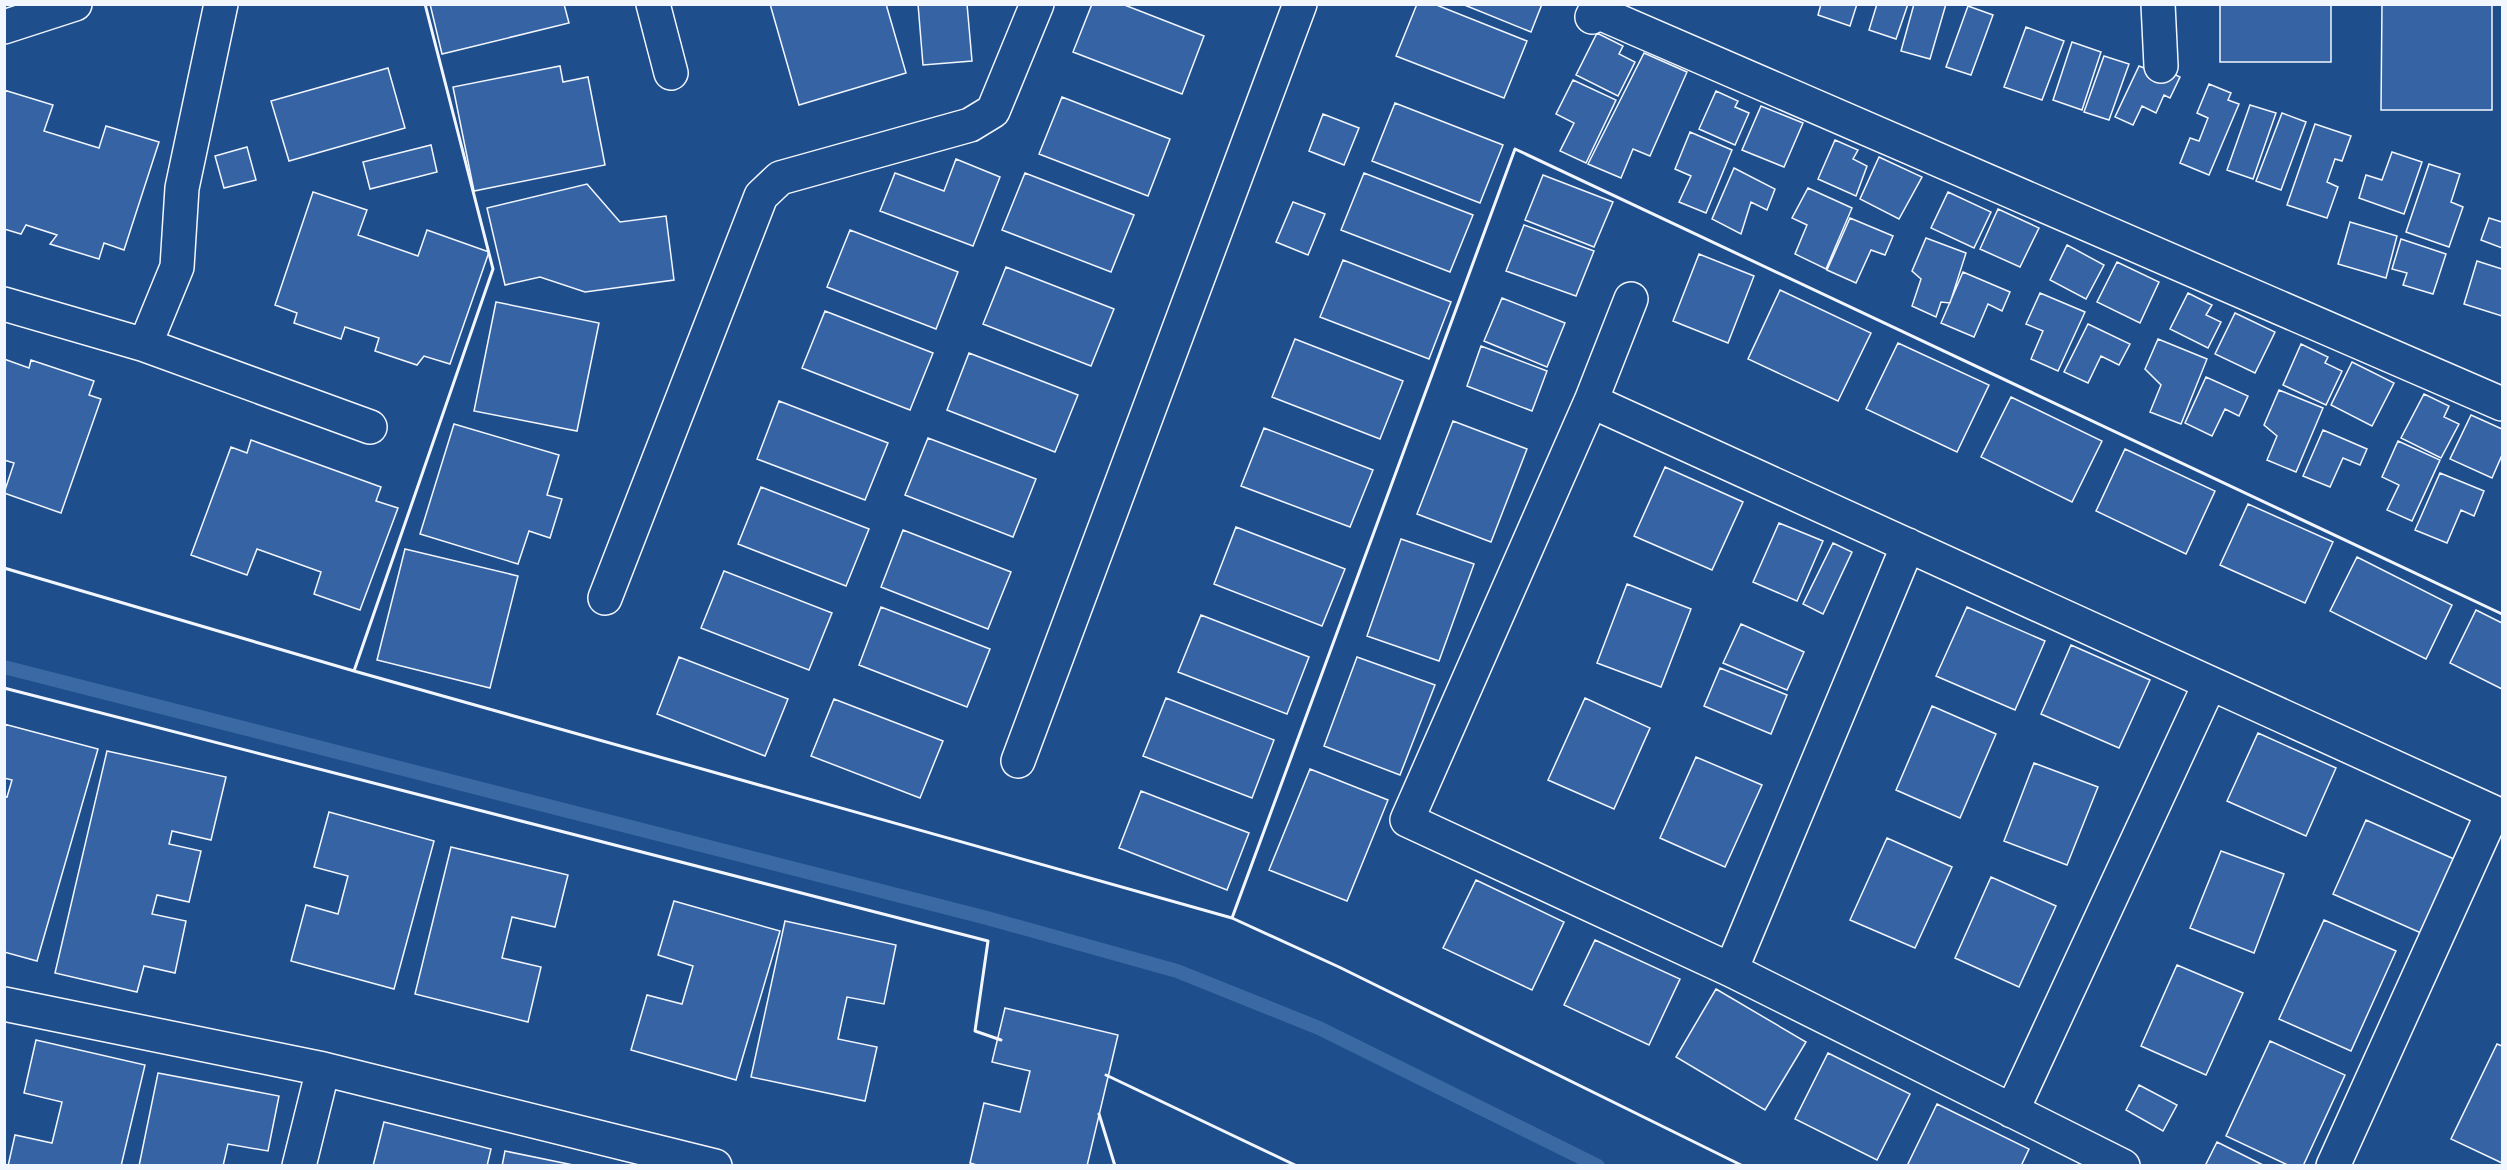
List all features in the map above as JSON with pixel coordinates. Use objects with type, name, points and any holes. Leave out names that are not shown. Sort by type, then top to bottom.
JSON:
[{"type":"street","points":[[4,27],[75,4]]},
{"type":"street","points":[[145,345],[177,267],[182,188],[221,4]]},
{"type":"street","points":[[653,4],[671,72]]},
{"type":"street","points":[[605,597],[761,196],[780,178],[970,125],[993,111],[1038,4]]},
{"type":"street","points":[[1018,760],[1300,4]]},
{"type":"street","points":[[2158,4],[2161,66]]},
{"type":"street","points":[[1592,17],[1595,11],[2502,404]]},
{"type":"street","points":[[1631,298],[1591,400],[1407,820],[1731,970],[2122,1166]]},
{"type":"street","points":[[4,304],[145,345],[370,427]]},
{"type":"street","points":[[1591,400],[2493,812],[2333,1166]]},
{"type":"street","points":[[1731,970],[1908,545]]},
{"type":"street","points":[[2012,1111],[2210,683]]},
{"type":"street","points":[[4,1004],[323,1069],[682,1161],[715,1166]]},
{"type":"street","points":[[299,1166],[323,1069]]},
{"type":"building","points":[[430,4],[564,4],[569,23],[442,54]]},
{"type":"building","points":[[770,4],[886,4],[906,73],[799,105]]},
{"type":"building","points":[[918,4],[967,4],[972,61],[923,65]]},
{"type":"building","points":[[1092,4],[1122,4],[1204,36],[1182,94],[1073,52]]},
{"type":"building","points":[[1417,4],[1434,4],[1527,41],[1504,98],[1396,56]]},
{"type":"building","points":[[1462,4],[1542,4],[1531,32]]},
{"type":"building","points":[[1821,4],[1857,4],[1850,26],[1818,15]]},
{"type":"building","points":[[1877,4],[1908,4],[1896,39],[1869,30]]},
{"type":"building","points":[[1914,4],[1946,4],[1930,59],[1901,51]]},
{"type":"building","points":[[2220,4],[2331,4],[2331,62],[2220,62]]},
{"type":"building","points":[[2382,5],[2492,5],[2492,110],[2381,110]]},
{"type":"building","points":[[1968,6],[1993,15],[1971,75],[1946,67]]},
{"type":"building","points":[[2026,27],[2064,41],[2042,100],[2004,87]]},
{"type":"building","points":[[1597,33],[1623,46],[1619,54],[1635,62],[1618,96],[1576,75]]},
{"type":"building","points":[[2072,42],[2101,52],[2082,110],[2053,100]]},
{"type":"building","points":[[1644,53],[1687,72],[1650,156],[1633,149],[1621,178],[1588,164]]},
{"type":"building","points":[[2104,56],[2129,64],[2109,120],[2084,112]]},
{"type":"building","points":[[560,66],[563,82],[588,77],[605,165],[474,191],[453,87]]},
{"type":"building","points":[[2139,66],[2154,72],[2160,67],[2180,77],[2170,98],[2164,95],[2156,113],[2142,106],[2133,125],[2115,117]]},
{"type":"building","points":[[388,68],[405,128],[289,161],[271,101]]},
{"type":"building","points":[[1573,80],[1616,100],[1586,163],[1560,151],[1574,123],[1556,114]]},
{"type":"building","points":[[2209,84],[2231,93],[2228,100],[2239,104],[2209,175],[2180,163],[2190,138],[2199,141],[2208,118],[2197,113]]},
{"type":"building","points":[[4,90],[53,105],[44,131],[99,148],[106,126],[159,142],[124,250],[104,243],[99,259],[50,244],[57,235],[26,225],[21,234],[4,229]]},
{"type":"building","points":[[1716,91],[1738,101],[1735,107],[1749,113],[1735,145],[1699,129]]},
{"type":"building","points":[[1062,97],[1170,139],[1148,196],[1039,154]]},
{"type":"building","points":[[1395,103],[1503,145],[1480,203],[1372,161]]},
{"type":"building","points":[[2250,105],[2276,113],[2253,179],[2227,170]]},
{"type":"building","points":[[1761,106],[1803,123],[1784,167],[1742,150]]},
{"type":"building","points":[[2282,113],[2306,122],[2281,190],[2256,181]]},
{"type":"building","points":[[1323,114],[1359,128],[1344,165],[1309,151]]},
{"type":"building","points":[[2315,124],[2351,136],[2342,161],[2335,159],[2327,182],[2338,187],[2327,218],[2287,205]]},
{"type":"building","points":[[1690,132],[1732,150],[1706,213],[1679,202],[1691,176],[1675,169]]},
{"type":"building","points":[[1835,140],[1858,150],[1853,159],[1867,166],[1856,196],[1818,179]]},
{"type":"building","points":[[431,145],[437,172],[370,189],[363,162]]},
{"type":"building","points":[[247,147],[256,180],[224,188],[215,156]]},
{"type":"building","points":[[2392,152],[2422,162],[2404,214],[2359,198],[2366,175],[2382,180]]},
{"type":"building","points":[[1879,157],[1922,177],[1899,219],[1860,199]]},
{"type":"building","points":[[956,159],[1000,177],[973,246],[880,211],[895,173],[944,191]]},
{"type":"building","points":[[2429,164],[2460,174],[2451,202],[2463,207],[2449,247],[2406,232]]},
{"type":"building","points":[[1734,168],[1775,189],[1767,210],[1751,202],[1741,234],[1712,219]]},
{"type":"building","points":[[1025,173],[1134,215],[1111,272],[1002,230]]},
{"type":"building","points":[[1364,173],[1473,215],[1450,272],[1341,230]]},
{"type":"building","points":[[1543,175],[1613,202],[1594,247],[1525,220]]},
{"type":"building","points":[[587,184],[620,222],[666,216],[674,280],[585,292],[540,277],[505,285],[487,208]]},
{"type":"building","points":[[1808,188],[1852,208],[1826,269],[1795,254],[1807,225],[1792,218]]},
{"type":"building","points":[[313,192],[367,210],[358,235],[418,256],[427,230],[489,252],[450,364],[424,356],[417,365],[375,351],[379,338],[345,327],[341,339],[294,323],[297,313],[275,305]]},
{"type":"building","points":[[1948,192],[1991,212],[1974,248],[1931,228]]},
{"type":"building","points":[[1293,202],[1325,214],[1308,255],[1276,242]]},
{"type":"building","points":[[1998,209],[2039,228],[2020,267],[1980,249]]},
{"type":"building","points":[[1850,218],[1893,236],[1885,255],[1871,250],[1856,283],[1827,270]]},
{"type":"building","points":[[2489,218],[2502,222],[2502,248],[2481,240]]},
{"type":"building","points":[[2350,222],[2397,236],[2386,278],[2338,264]]},
{"type":"building","points":[[1524,225],[1594,251],[1576,296],[1506,271]]},
{"type":"building","points":[[850,230],[958,272],[936,329],[827,287]]},
{"type":"building","points":[[1926,238],[1966,253],[1950,303],[1941,302],[1936,317],[1912,306],[1921,279],[1912,271]]},
{"type":"building","points":[[2401,239],[2446,254],[2433,294],[2403,285],[2407,273],[2392,269]]},
{"type":"building","points":[[2067,245],[2104,265],[2086,299],[2050,280]]},
{"type":"building","points":[[1699,254],[1754,276],[1728,343],[1673,321]]},
{"type":"building","points":[[1343,260],[1451,302],[1429,359],[1320,317]]},
{"type":"building","points":[[2477,261],[2502,269],[2502,316],[2464,304]]},
{"type":"building","points":[[2117,262],[2159,282],[2140,323],[2097,302]]},
{"type":"building","points":[[1006,267],[1114,309],[1091,366],[983,324]]},
{"type":"building","points":[[1963,272],[2010,292],[2002,311],[1988,304],[1974,337],[1941,323]]},
{"type":"building","points":[[1780,290],[1871,333],[1838,401],[1748,359]]},
{"type":"building","points":[[2040,293],[2085,312],[2058,371],[2031,359],[2043,331],[2026,324]]},
{"type":"building","points":[[2188,293],[2212,305],[2206,315],[2221,322],[2208,348],[2170,329]]},
{"type":"building","points":[[1502,298],[1565,323],[1547,367],[1484,341]]},
{"type":"building","points":[[496,302],[599,323],[577,431],[474,411]]},
{"type":"building","points":[[825,311],[933,353],[910,410],[802,368]]},
{"type":"building","points":[[2235,313],[2275,332],[2255,373],[2215,354]]},
{"type":"building","points":[[2088,324],[2130,344],[2119,365],[2101,356],[2088,383],[2064,372]]},
{"type":"building","points":[[1295,339],[1403,381],[1380,439],[1272,397]]},
{"type":"building","points":[[2158,339],[2207,359],[2181,424],[2150,412],[2161,385],[2145,369]]},
{"type":"building","points":[[1898,343],[1989,385],[1957,452],[1866,409]]},
{"type":"building","points":[[2301,344],[2328,357],[2325,363],[2342,371],[2326,405],[2283,385]]},
{"type":"building","points":[[1481,346],[1547,371],[1532,411],[1467,386]]},
{"type":"building","points":[[969,353],[1078,395],[1055,452],[947,410]]},
{"type":"building","points":[[4,359],[29,368],[31,360],[94,381],[89,395],[101,399],[61,513],[4,493],[14,463],[4,460]]},
{"type":"building","points":[[2352,362],[2394,383],[2372,426],[2331,405]]},
{"type":"building","points":[[2206,377],[2248,396],[2239,416],[2225,409],[2212,436],[2185,423]]},
{"type":"building","points":[[2279,390],[2323,408],[2296,472],[2267,460],[2277,436],[2264,425]]},
{"type":"building","points":[[2424,394],[2449,406],[2444,417],[2459,424],[2441,458],[2401,438]]},
{"type":"building","points":[[2011,397],[2102,441],[2072,502],[1981,457]]},
{"type":"building","points":[[779,401],[888,443],[865,500],[757,459]]},
{"type":"building","points":[[2471,415],[2502,429],[2502,455],[2492,478],[2450,459]]},
{"type":"building","points":[[1453,421],[1527,449],[1491,542],[1417,514]]},
{"type":"building","points":[[454,424],[559,455],[547,495],[562,499],[550,538],[529,531],[518,564],[420,534]]},
{"type":"building","points":[[1264,428],[1373,470],[1350,527],[1241,486]]},
{"type":"building","points":[[2323,430],[2367,449],[2360,465],[2343,458],[2330,487],[2303,476]]},
{"type":"building","points":[[928,438],[1036,479],[1013,537],[905,495]]},
{"type":"building","points":[[251,440],[381,487],[376,501],[398,508],[360,610],[314,594],[321,572],[257,549],[247,575],[191,555],[231,447],[247,453]]},
{"type":"building","points":[[2398,441],[2440,460],[2412,521],[2387,510],[2399,485],[2382,477]]},
{"type":"building","points":[[2125,449],[2215,491],[2186,554],[2096,511]]},
{"type":"building","points":[[1665,467],[1743,502],[1712,570],[1634,536]]},
{"type":"building","points":[[2440,473],[2484,491],[2474,516],[2461,510],[2447,543],[2415,530]]},
{"type":"building","points":[[761,487],[869,529],[846,586],[738,544]]},
{"type":"building","points":[[2248,504],[2333,542],[2305,603],[2220,565]]},
{"type":"building","points":[[1779,523],[1823,541],[1797,601],[1753,582]]},
{"type":"building","points":[[1236,527],[1345,569],[1322,626],[1214,584]]},
{"type":"building","points":[[903,530],[1011,572],[988,629],[881,587]]},
{"type":"building","points":[[1401,539],[1474,564],[1439,661],[1367,636]]},
{"type":"building","points":[[1833,543],[1852,552],[1823,614],[1803,604]]},
{"type":"building","points":[[405,549],[518,576],[490,688],[377,660]]},
{"type":"building","points":[[2357,557],[2452,605],[2426,659],[2330,611]]},
{"type":"building","points":[[724,571],[832,613],[809,670],[701,628]]},
{"type":"building","points":[[1627,584],[1691,609],[1661,687],[1597,663]]},
{"type":"building","points":[[881,607],[990,649],[967,707],[859,665]]},
{"type":"building","points":[[1967,607],[2045,641],[2015,710],[1936,676]]},
{"type":"building","points":[[2476,610],[2502,623],[2502,689],[2450,663]]},
{"type":"building","points":[[1201,615],[1309,657],[1287,714],[1178,672]]},
{"type":"building","points":[[1741,624],[1804,652],[1787,690],[1723,663]]},
{"type":"building","points":[[2071,645],[2150,680],[2119,748],[2041,714]]},
{"type":"building","points":[[679,657],[788,699],[765,756],[657,714]]},
{"type":"building","points":[[1357,657],[1435,685],[1400,775],[1324,746]]},
{"type":"building","points":[[1720,668],[1787,695],[1771,734],[1704,706]]},
{"type":"building","points":[[1166,698],[1274,740],[1252,798],[1143,756]]},
{"type":"building","points":[[1585,698],[1650,728],[1614,809],[1548,780]]},
{"type":"building","points":[[834,699],[943,741],[920,798],[811,756]]},
{"type":"building","points":[[1932,706],[1996,734],[1960,818],[1896,790]]},
{"type":"building","points":[[4,724],[98,749],[37,961],[4,952],[4,796],[7,797],[12,780],[4,778]]},
{"type":"building","points":[[2258,733],[2336,768],[2306,836],[2227,801]]},
{"type":"building","points":[[107,751],[226,777],[211,840],[172,831],[169,844],[201,851],[189,902],[157,895],[152,914],[186,921],[175,973],[144,966],[137,992],[55,973]]},
{"type":"building","points":[[1696,757],[1762,785],[1725,867],[1660,838]]},
{"type":"building","points":[[2034,763],[2098,787],[2067,865],[2004,841]]},
{"type":"building","points":[[1310,769],[1388,800],[1347,901],[1269,870]]},
{"type":"building","points":[[1141,791],[1249,833],[1227,890],[1119,848]]},
{"type":"building","points":[[329,812],[434,841],[394,989],[291,961],[306,905],[338,914],[348,876],[314,867]]},
{"type":"building","points":[[2366,820],[2454,859],[2421,933],[2333,894]]},
{"type":"building","points":[[1887,838],[1952,867],[1915,948],[1850,920]]},
{"type":"building","points":[[451,847],[568,875],[555,927],[512,917],[502,958],[541,967],[528,1022],[415,994]]},
{"type":"building","points":[[2221,851],[2284,874],[2254,953],[2190,928]]},
{"type":"building","points":[[1991,877],[2056,906],[2019,987],[1955,958]]},
{"type":"building","points":[[1476,880],[1564,922],[1532,990],[1443,948]]},
{"type":"building","points":[[674,901],[780,931],[736,1080],[631,1050],[647,995],[682,1004],[693,966],[658,955]]},
{"type":"building","points":[[2324,920],[2396,951],[2351,1051],[2279,1019]]},
{"type":"building","points":[[785,921],[896,945],[884,1004],[847,997],[838,1039],[877,1047],[865,1101],[751,1077]]},
{"type":"building","points":[[1595,940],[1680,979],[1649,1045],[1564,1005]]},
{"type":"building","points":[[2177,965],[2243,993],[2206,1075],[2141,1046]]},
{"type":"building","points":[[1716,989],[1806,1042],[1765,1110],[1676,1057]]},
{"type":"building","points":[[1005,1008],[1118,1035],[1087,1166],[980,1166],[970,1163],[984,1103],[1020,1112],[1030,1071],[992,1062]]},
{"type":"building","points":[[36,1040],[145,1065],[121,1166],[8,1166],[15,1135],[52,1143],[62,1102],[24,1093]]},
{"type":"building","points":[[2270,1041],[2345,1075],[2303,1166],[2290,1166],[2226,1136]]},
{"type":"building","points":[[2497,1044],[2502,1046],[2502,1163],[2451,1139]]},
{"type":"building","points":[[1828,1053],[1910,1094],[1877,1160],[1795,1119]]},
{"type":"building","points":[[158,1073],[279,1096],[268,1151],[228,1144],[223,1166],[139,1166]]},
{"type":"building","points":[[2139,1085],[2177,1105],[2163,1131],[2126,1110]]},
{"type":"building","points":[[1937,1104],[2029,1149],[2021,1166],[1907,1166]]},
{"type":"building","points":[[384,1122],[491,1149],[487,1166],[373,1166]]},
{"type":"building","points":[[2217,1142],[2265,1166],[2205,1166]]},
{"type":"building","points":[[505,1151],[578,1166],[502,1166]]},
{"type":"waterway","points":[[4,667],[987,918],[1177,971],[1319,1028],[1598,1166]]},
{"type":"wall","points":[[354,671],[493,269],[425,4]]},
{"type":"wall","points":[[1743,1166],[1339,967],[1232,918],[1515,149],[2502,614]]},
{"type":"wall","points":[[4,568],[354,671],[1232,918]]},
{"type":"wall","points":[[4,688],[988,941],[975,1031],[1001,1040]]},
{"type":"wall","points":[[1106,1075],[1297,1166]]},
{"type":"wall","points":[[1099,1114],[1115,1166]]}]
